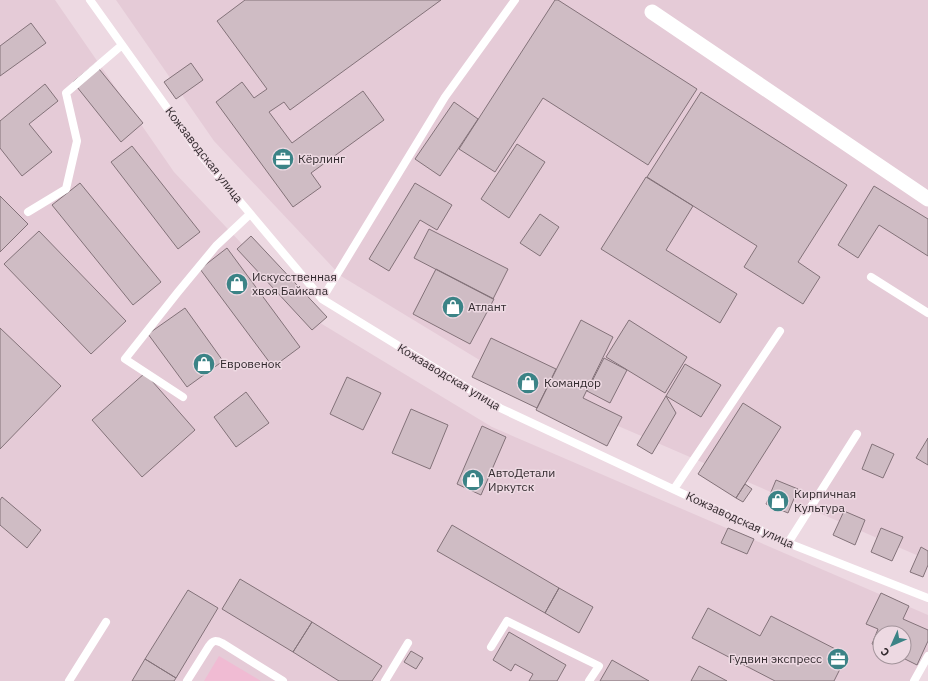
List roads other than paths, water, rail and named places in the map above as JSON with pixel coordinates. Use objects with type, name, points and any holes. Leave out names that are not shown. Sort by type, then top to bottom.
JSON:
[{"type":"street","points":[[652,12],[928,199]]},
{"type":"lane","name":"Кожзаводская улица","points":[[90,0],[200,154],[322,299],[500,408],[788,543],[928,598]]},
{"type":"lane","points":[[322,299],[445,97],[515,0]]},
{"type":"lane","points":[[28,212],[66,189],[77,141],[66,93],[122,45]]},
{"type":"lane","points":[[183,397],[125,359],[216,246],[250,214]]},
{"type":"lane","points":[[871,277],[928,313]]},
{"type":"lane","points":[[674,489],[780,331]]},
{"type":"lane","points":[[788,543],[857,434]]},
{"type":"lane","points":[[491,647],[507,621],[599,666],[589,681]]},
{"type":"lane","points":[[69,681],[106,622]]},
{"type":"lane","points":[[187,681],[211,643],[218,641],[283,681]]},
{"type":"lane","points":[[385,681],[408,643]]},
{"type":"lane","points":[[914,681],[928,656]]},
{"type":"place","name":"Кёрлинг","points":[[283,159]]},
{"type":"place","name":"Искусственная хвоя Байкала","points":[[237,284]]},
{"type":"place","name":"Атлант","points":[[453,307]]},
{"type":"place","name":"Евровенок","points":[[204,364]]},
{"type":"place","name":"Командор","points":[[528,383]]},
{"type":"place","name":"АвтоДетали Иркутск","points":[[473,480]]},
{"type":"place","name":"Кирпичная Культура","points":[[778,501]]},
{"type":"place","name":"Гудвин экспресс","points":[[838,659]]}]
